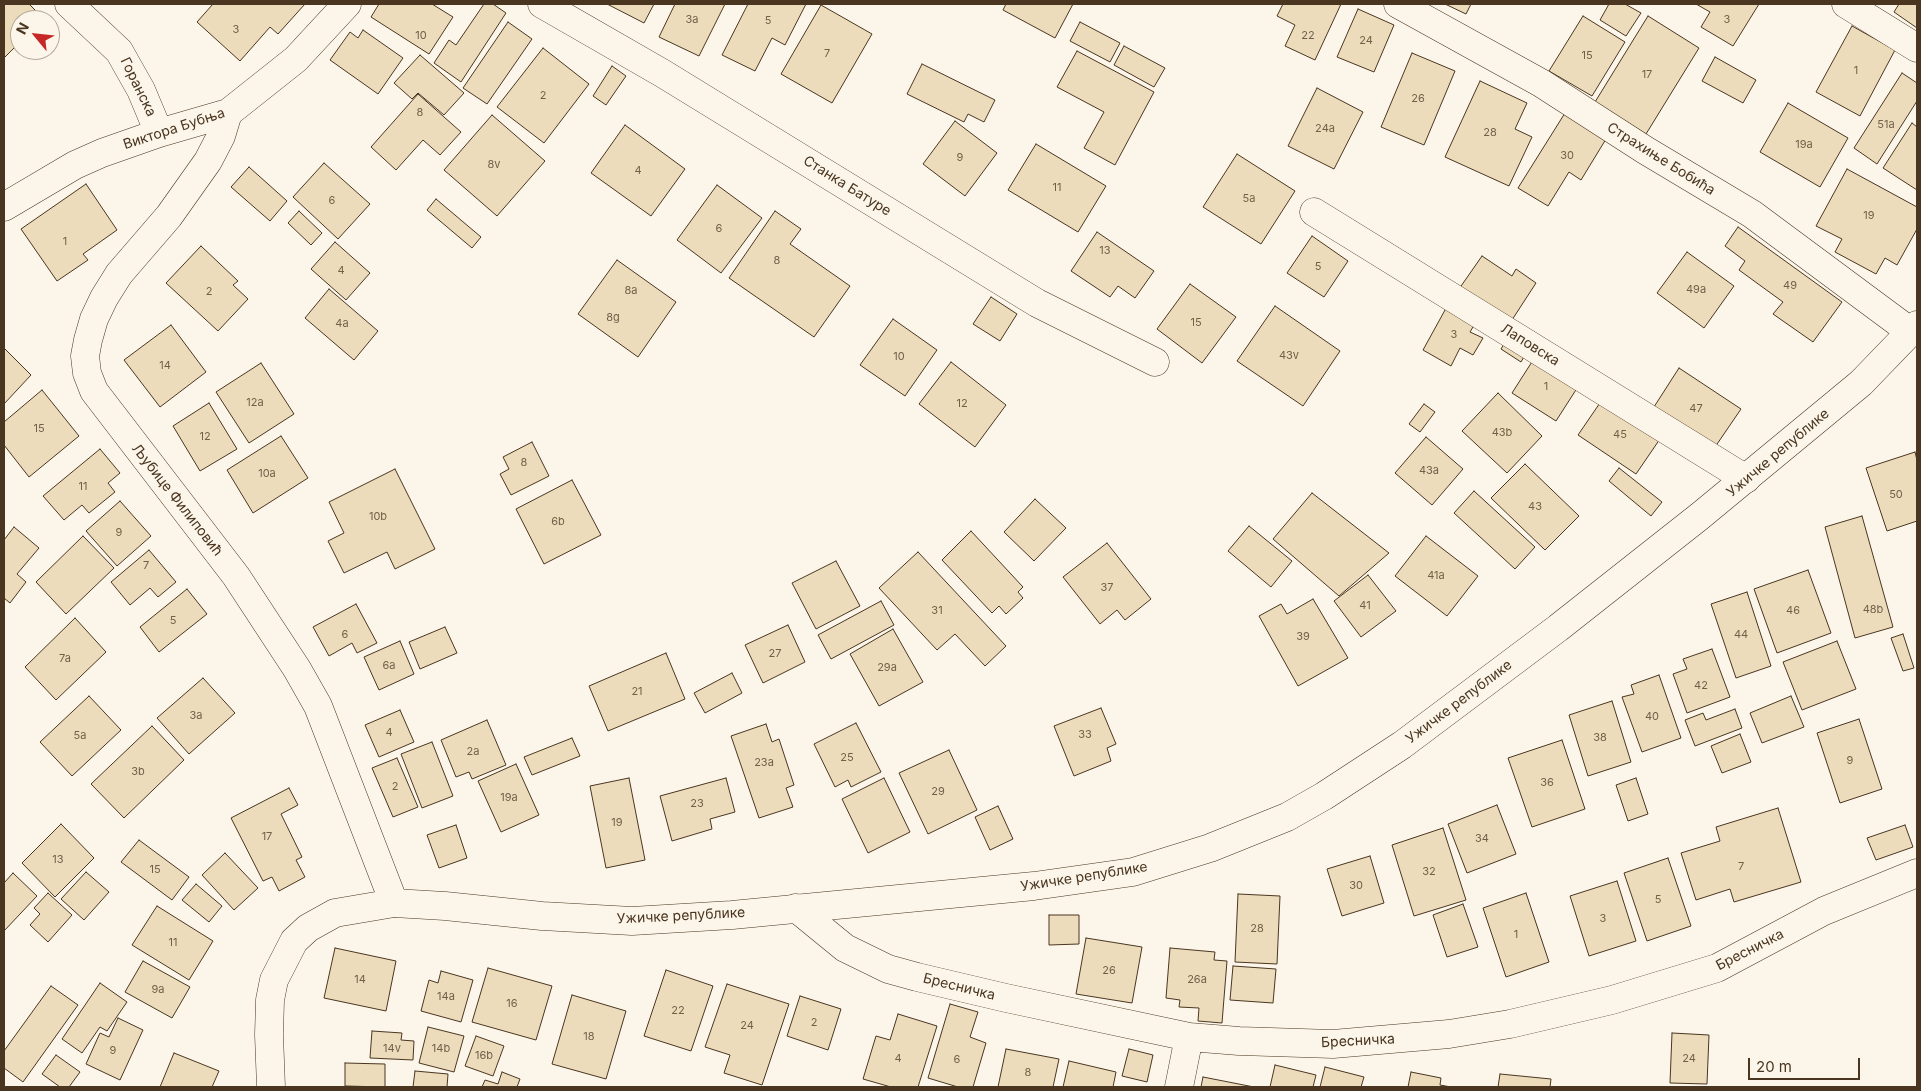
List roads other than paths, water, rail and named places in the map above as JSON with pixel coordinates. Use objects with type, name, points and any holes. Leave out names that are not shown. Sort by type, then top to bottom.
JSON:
[{"type":"street","name":"Горанска","points":[[69,4],[119,51],[142,90],[160,133]]},
{"type":"street","name":"Виктора Бубња","points":[[4,207],[75,165],[160,133],[228,113],[296,59],[347,4]]},
{"type":"street","name":"Станка Батуре","points":[[542,4],[662,72],[1038,303],[1155,362]]},
{"type":"street","name":"Страхиње Бобића","points":[[1398,4],[1541,83],[1645,150],[1752,214],[1914,328]]},
{"type":"street","points":[[1846,4],[1917,48]]},
{"type":"street","name":"Љубице Филиповић","points":[[228,113],[222,136],[208,161],[169,216],[119,274],[104,298],[94,319],[88,340],[85,356],[87,373],[94,391],[236,576],[297,669],[318,706],[394,903]]},
{"type":"street","name":"Лаповска","points":[[1314,212],[1746,479]]},
{"type":"street","name":"Ужичке републике","points":[[271,1087],[269,1035],[270,1000],[274,980],[294,941],[308,928],[336,913],[394,903],[542,916],[632,921],[732,915],[1034,886],[1133,872],[1210,848],[1287,816],[1324,796],[1402,745],[1558,628],[1746,479],[1861,383],[1914,328]]},
{"type":"street","name":"Бресничка","points":[[796,908],[845,948],[888,969],[1006,998],[1190,1037],[1238,1041],[1333,1044],[1449,1034],[1510,1024],[1612,1000],[1716,968],[1824,911],[1917,873]]},
{"type":"street","points":[[1179,1087],[1190,1037]]}]
